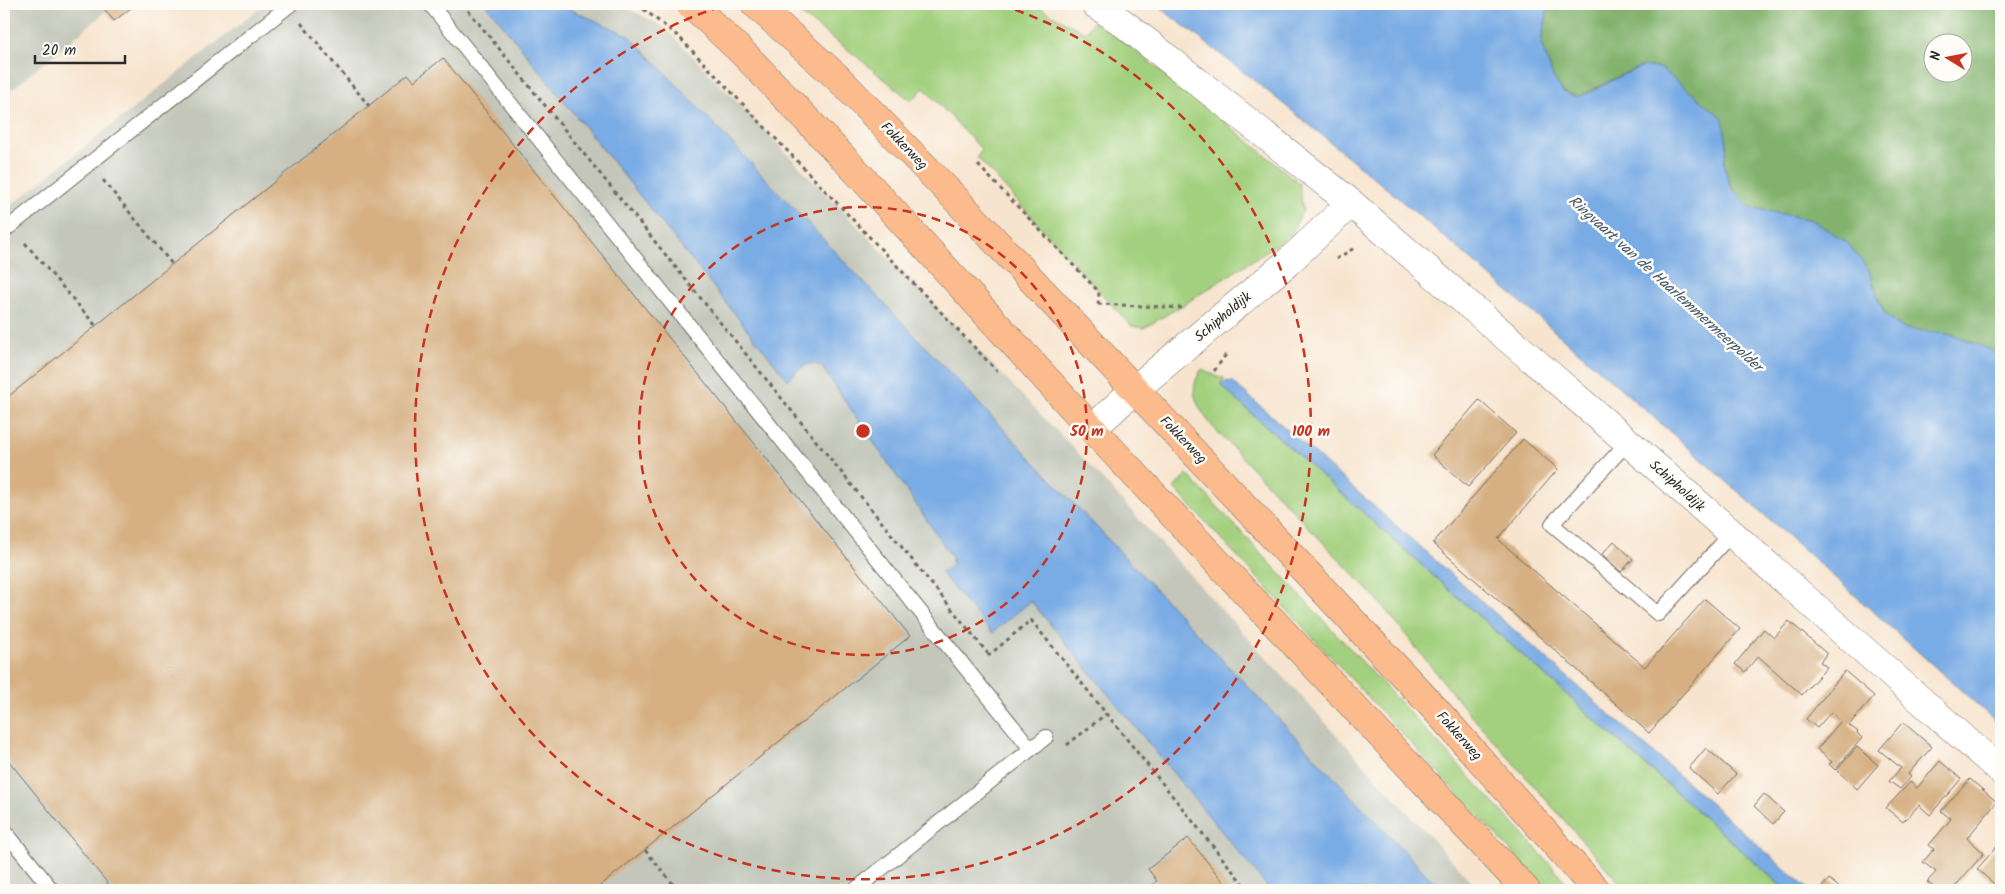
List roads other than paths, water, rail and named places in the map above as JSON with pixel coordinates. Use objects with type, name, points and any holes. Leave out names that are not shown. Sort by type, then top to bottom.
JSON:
[{"type":"main road","points":[[691,4],[745,55],[856,171],[1092,429],[1526,890]]},
{"type":"main road","name":"Fokkerweg","points":[[755,4],[836,77],[952,195],[1436,710],[1596,890]]},
{"type":"street","name":"Schipholdijk","points":[[1095,4],[1124,23],[1352,203],[1628,442],[2001,771]]},
{"type":"street","name":"Schipholdijk","points":[[1092,429],[1134,390],[1287,263],[1352,203]]},
{"type":"lane","points":[[430,4],[1031,749]]},
{"type":"lane","points":[[7,228],[289,5]]},
{"type":"lane","points":[[1628,442],[1552,524],[1658,614],[1731,534]]},
{"type":"lane","points":[[855,890],[1046,737]]},
{"type":"lane","points":[[4,830],[52,890]]},
{"type":"water","points":[[486,4],[558,4],[630,36],[1441,890],[1270,890],[1031,601],[992,633],[941,573],[952,566],[952,557],[822,367],[807,364],[788,380]]},
{"type":"water","name":"Ringvaart van de Haarlemmermeerpolder","points":[[1155,4],[1549,4],[1541,43],[1553,77],[1563,92],[1577,97],[1644,66],[1662,69],[1723,118],[1727,147],[1724,163],[1730,185],[1748,207],[1812,220],[1847,242],[1869,270],[1885,314],[1902,328],[1954,335],[1991,350],[2001,359],[2001,726],[1547,324],[1320,133]]},
{"type":"water","points":[[1225,381],[1233,382],[1809,890],[1786,890],[1230,394],[1221,384]]}]
